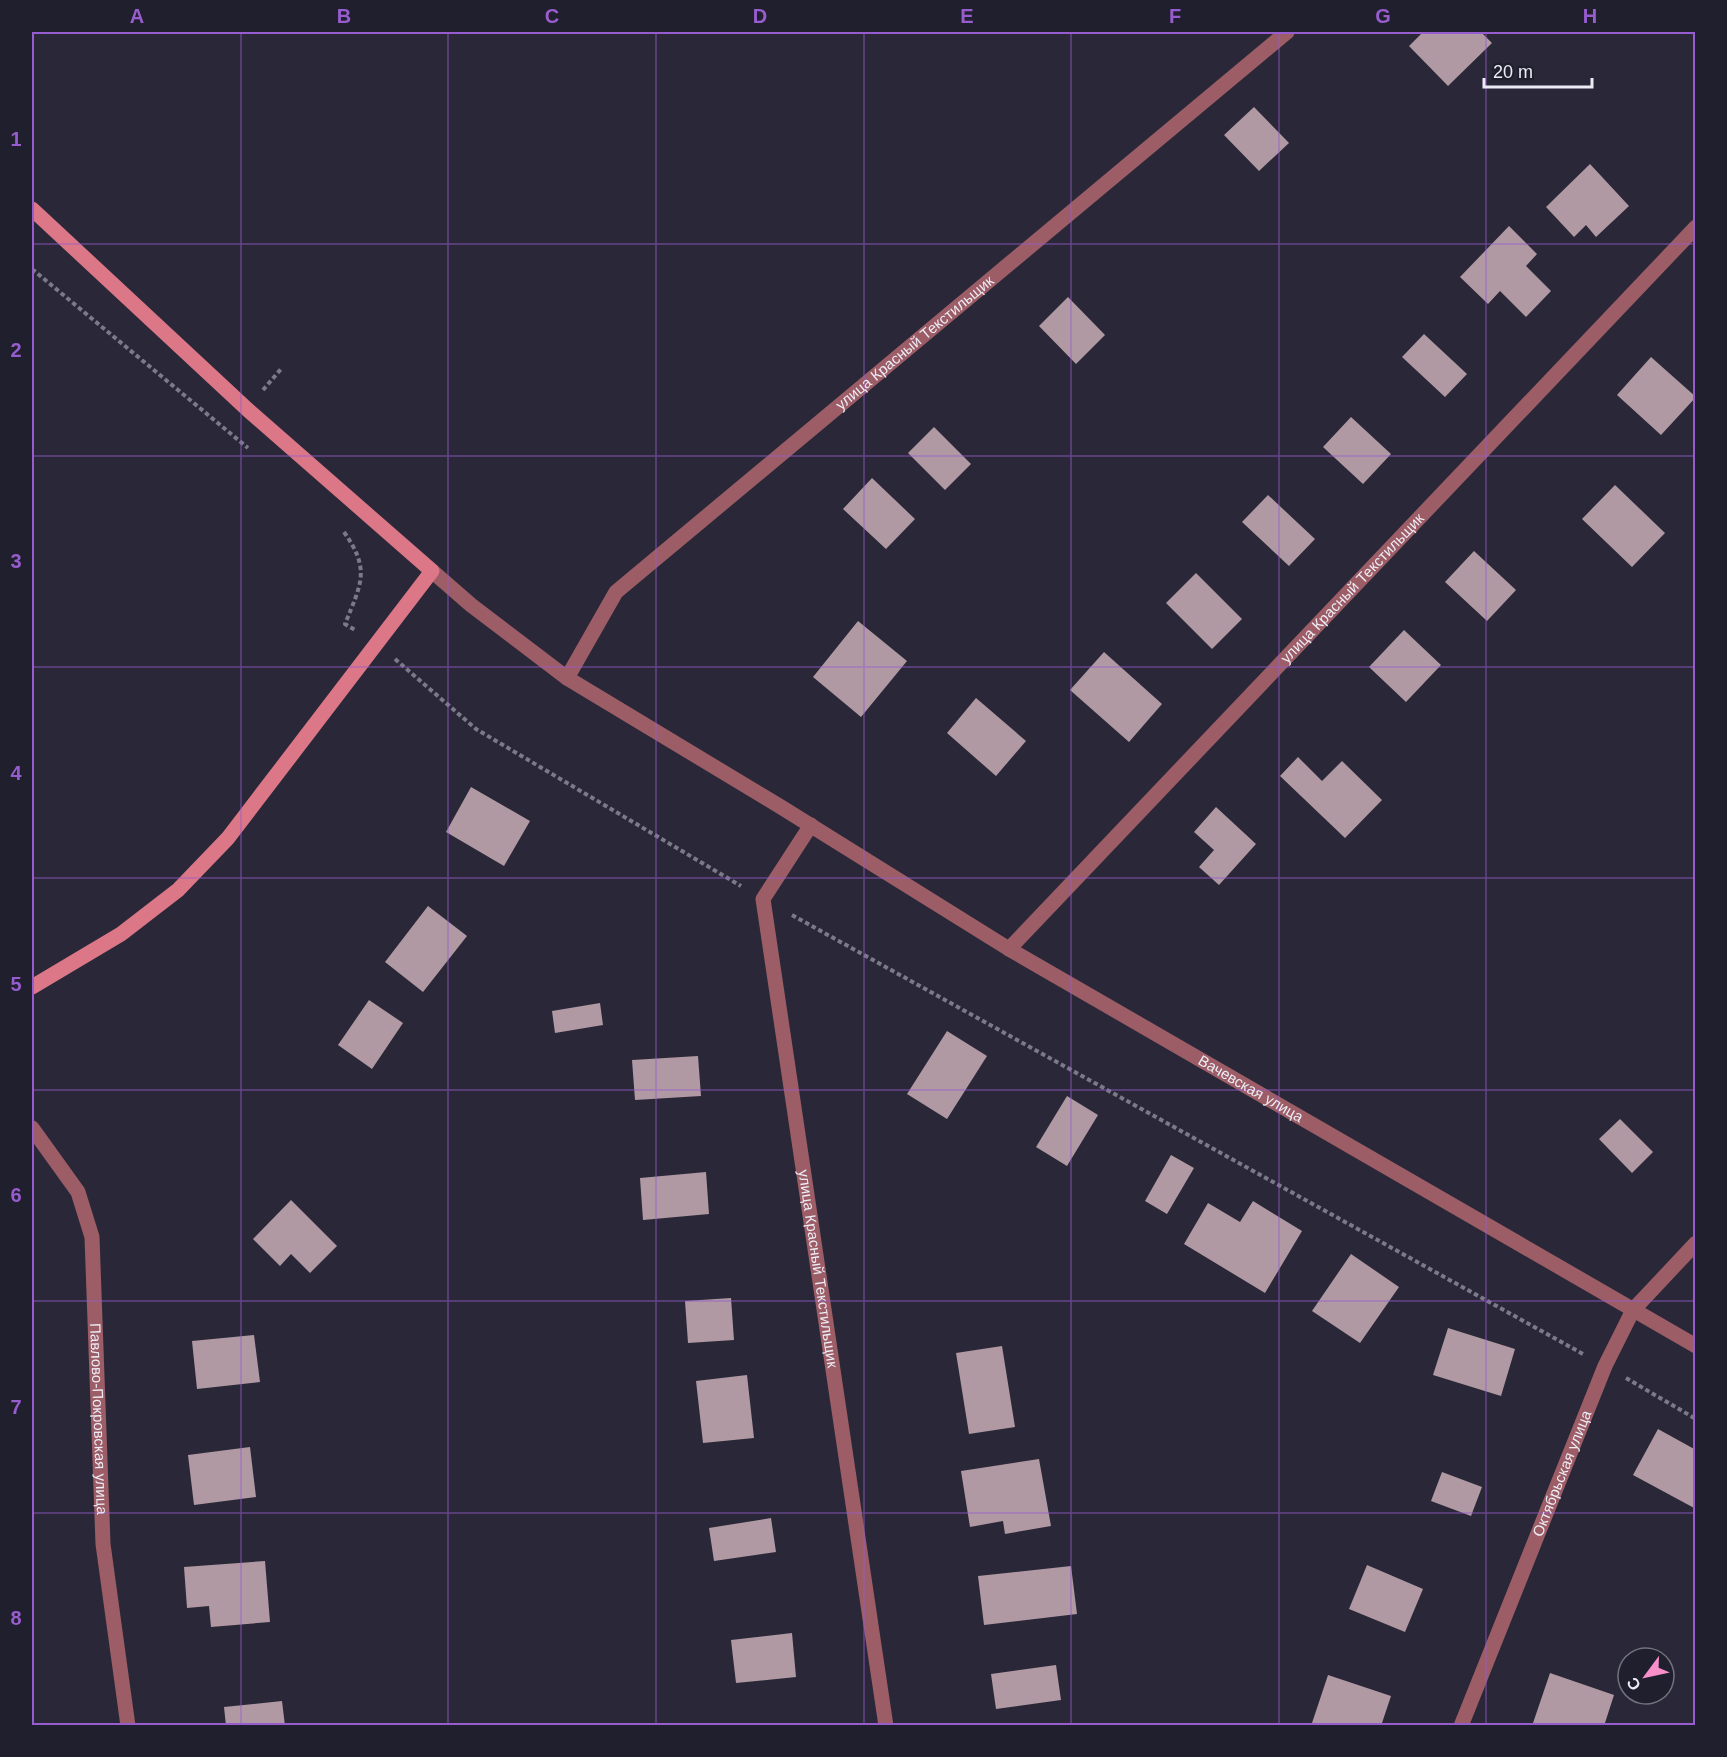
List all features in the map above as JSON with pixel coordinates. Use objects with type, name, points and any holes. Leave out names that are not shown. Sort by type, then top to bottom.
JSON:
[{"type":"main road","points":[[32,209],[248,410],[432,571],[228,838],[178,890],[121,934],[32,987]]},
{"type":"street","name":"улица Красный Текстильщик","points":[[567,678],[616,592],[1287,32]]},
{"type":"street","name":"улица Красный Текстильщик","points":[[1009,950],[1695,227]]},
{"type":"street","name":"Вачевская улица","points":[[432,571],[471,605],[567,678],[811,825],[1009,950],[1695,1346]]},
{"type":"street","points":[[763,899],[811,825]]},
{"type":"street","name":"улица Красный Текстильщик","points":[[763,899],[886,1725]]},
{"type":"street","name":"Павлово-Покровская улица","points":[[32,1128],[78,1192],[92,1237],[103,1544],[128,1725]]},
{"type":"street","name":"Октябрьская улица","points":[[1461,1725],[1605,1366],[1633,1310],[1695,1243]]},
{"type":"path","points":[[32,269],[250,450]]},
{"type":"path","points":[[476,729],[763,899],[1605,1366],[1695,1419]]},
{"type":"building","points":[[1423,32],[1481,32],[1492,43],[1448,86],[1409,46]]},
{"type":"building","points":[[1254,107],[1289,143],[1259,171],[1224,135]]},
{"type":"building","points":[[1590,164],[1629,206],[1596,237],[1586,225],[1574,237],[1546,207]]},
{"type":"building","points":[[1509,226],[1537,254],[1526,266],[1551,291],[1526,317],[1500,291],[1488,304],[1460,277]]},
{"type":"building","points":[[1068,297],[1105,335],[1076,364],[1039,326]]},
{"type":"building","points":[[1424,334],[1467,374],[1445,397],[1402,357]]},
{"type":"building","points":[[1651,357],[1696,397],[1661,435],[1617,395]]},
{"type":"building","points":[[1351,417],[1391,454],[1363,484],[1323,447]]},
{"type":"building","points":[[934,427],[971,464],[945,490],[908,453]]},
{"type":"building","points":[[872,478],[915,519],[886,549],[843,509]]},
{"type":"building","points":[[1615,485],[1665,533],[1632,567],[1582,519]]},
{"type":"building","points":[[1268,495],[1315,539],[1289,566],[1242,522]]},
{"type":"building","points":[[1474,551],[1516,590],[1487,621],[1445,582]]},
{"type":"building","points":[[1196,573],[1242,619],[1212,649],[1166,603]]},
{"type":"building","points":[[858,621],[907,661],[861,717],[813,677]]},
{"type":"building","points":[[1404,630],[1441,665],[1406,702],[1369,667]]},
{"type":"building","points":[[1104,652],[1162,704],[1129,742],[1070,690]]},
{"type":"building","points":[[976,698],[1026,741],[996,776],[947,733]]},
{"type":"building","points":[[1298,757],[1322,781],[1342,761],[1382,800],[1345,838],[1280,776]]},
{"type":"building","points":[[471,787],[530,821],[504,866],[446,832]]},
{"type":"building","points":[[1216,807],[1256,844],[1219,885],[1199,867],[1214,850],[1194,832]]},
{"type":"building","points":[[428,906],[467,936],[423,992],[385,962]]},
{"type":"building","points":[[369,1000],[403,1023],[372,1069],[338,1045]]},
{"type":"building","points":[[600,1003],[603,1025],[555,1033],[552,1011]]},
{"type":"building","points":[[947,1031],[987,1056],[947,1119],[907,1094]]},
{"type":"building","points":[[698,1056],[701,1096],[635,1100],[632,1060]]},
{"type":"building","points":[[1067,1096],[1098,1115],[1067,1166],[1036,1147]]},
{"type":"building","points":[[1620,1119],[1653,1152],[1632,1173],[1599,1139]]},
{"type":"building","points":[[1171,1155],[1194,1168],[1167,1214],[1145,1201]]},
{"type":"building","points":[[706,1172],[709,1214],[643,1220],[640,1178]]},
{"type":"building","points":[[291,1200],[337,1246],[310,1273],[291,1254],[280,1266],[253,1239]]},
{"type":"building","points":[[1253,1201],[1302,1231],[1265,1293],[1184,1244],[1208,1203],[1240,1222]]},
{"type":"building","points":[[1351,1254],[1399,1287],[1360,1343],[1312,1311]]},
{"type":"building","points":[[731,1298],[734,1340],[688,1343],[685,1301]]},
{"type":"building","points":[[1448,1328],[1515,1349],[1501,1396],[1433,1375]]},
{"type":"building","points":[[254,1335],[260,1382],[197,1389],[192,1341]]},
{"type":"building","points":[[1002,1346],[1015,1427],[969,1434],[956,1353]]},
{"type":"building","points":[[747,1375],[754,1438],[703,1443],[696,1381]]},
{"type":"building","points":[[1658,1429],[1696,1450],[1696,1509],[1633,1475]]},
{"type":"building","points":[[250,1447],[256,1497],[194,1505],[188,1455]]},
{"type":"building","points":[[1039,1459],[1051,1526],[1005,1534],[1003,1521],[970,1527],[961,1471]]},
{"type":"building","points":[[1442,1472],[1482,1487],[1471,1516],[1431,1501]]},
{"type":"building","points":[[771,1518],[776,1552],[714,1561],[709,1528]]},
{"type":"building","points":[[265,1561],[270,1622],[211,1627],[209,1606],[187,1608],[184,1567]]},
{"type":"building","points":[[1367,1565],[1423,1589],[1405,1632],[1349,1609]]},
{"type":"building","points":[[1071,1566],[1077,1614],[984,1625],[978,1576]]},
{"type":"building","points":[[792,1633],[796,1677],[736,1683],[731,1640]]},
{"type":"building","points":[[1056,1665],[1061,1700],[996,1709],[991,1674]]},
{"type":"building","points":[[1550,1673],[1614,1695],[1604,1726],[1532,1726]]},
{"type":"building","points":[[1328,1675],[1391,1696],[1381,1726],[1311,1726]]},
{"type":"building","points":[[282,1701],[285,1726],[226,1726],[224,1707]]}]
